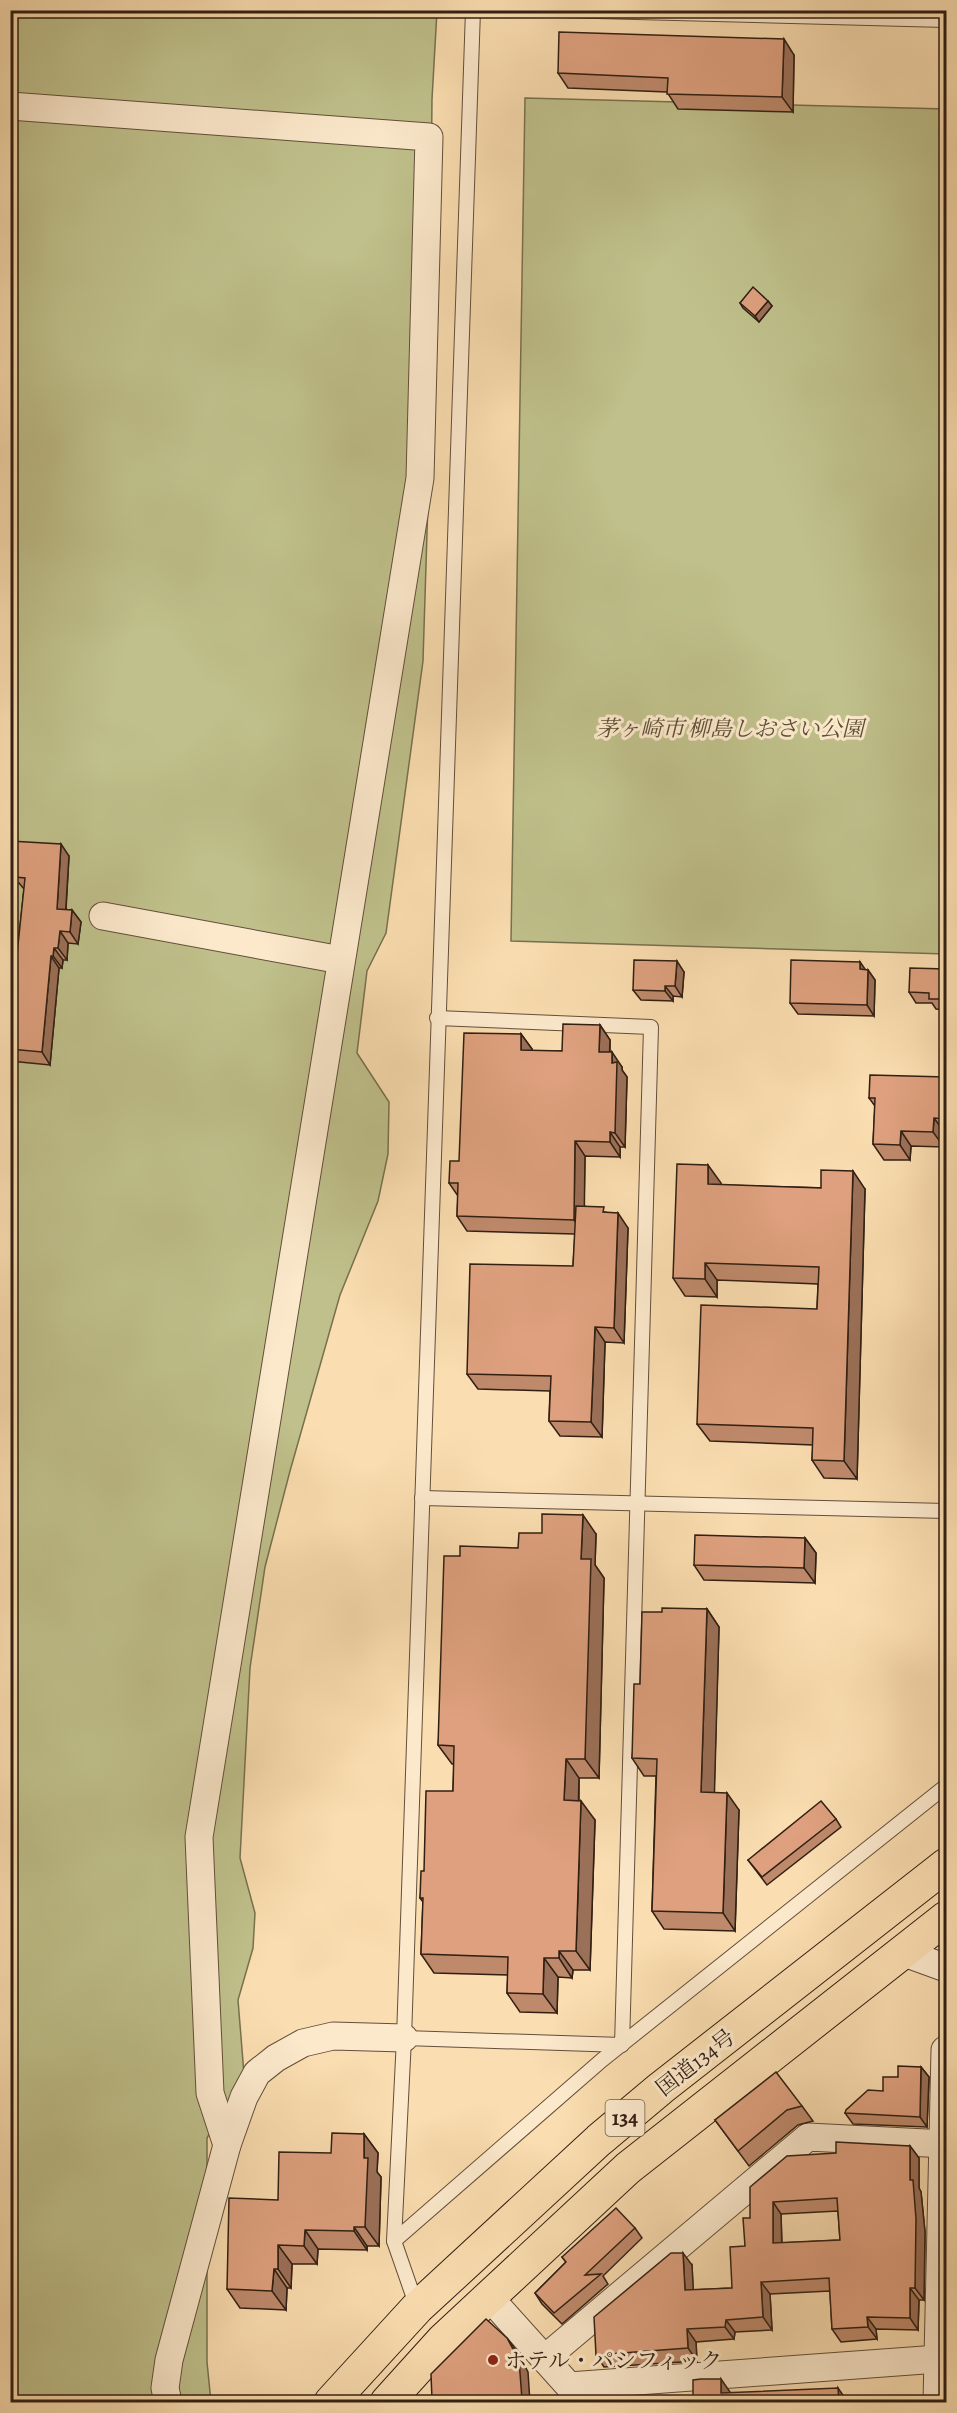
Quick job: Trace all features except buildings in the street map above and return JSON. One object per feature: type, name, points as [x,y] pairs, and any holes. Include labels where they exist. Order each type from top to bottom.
[{"type":"highway","name":"国道134号","points":[[331,2403],[417,2308],[599,2139],[946,1865]]},
{"type":"highway","name":"国道134号","points":[[387,2403],[443,2340],[628,2168],[946,1917]]},
{"type":"street","points":[[10,106],[429,137],[420,478],[199,1837],[210,2093],[227,2145]]},
{"type":"street","points":[[103,916],[341,960]]},
{"type":"street","points":[[902,1952],[946,1968]]},
{"type":"street","points":[[168,2403],[165,2388],[169,2360],[227,2145],[244,2097],[257,2073],[276,2058],[303,2043],[333,2036],[404,2038]]},
{"type":"street","points":[[940,2395],[938,2359],[945,2050]]},
{"type":"street","points":[[544,2359],[808,2137],[944,2144]]},
{"type":"street","points":[[489,2297],[569,2386],[938,2359]]},
{"type":"lane","points":[[417,2308],[394,2241],[404,2038],[473,10]]},
{"type":"lane","points":[[558,10],[946,20]]},
{"type":"lane","points":[[438,1018],[651,1027],[622,2045]]},
{"type":"lane","points":[[422,1498],[946,1511]]},
{"type":"lane","points":[[394,2241],[622,2045],[946,1786]]},
{"type":"lane","points":[[404,2038],[622,2045]]},
{"type":"green space","points":[[11,11],[437,11],[432,99],[428,501],[423,661],[386,933],[367,971],[357,1053],[389,1102],[388,1154],[378,1201],[340,1295],[290,1471],[265,1567],[250,1668],[240,1858],[255,1913],[253,1948],[238,2000],[244,2074],[207,2138],[207,2362],[211,2402],[11,2402]]},
{"type":"green space","name":"茅ヶ崎市 柳島しおさい公園","points":[[525,98],[946,109],[946,954],[511,941]]},
{"type":"place","name":"ホテル・パシフィック","points":[[493,2360]]}]
